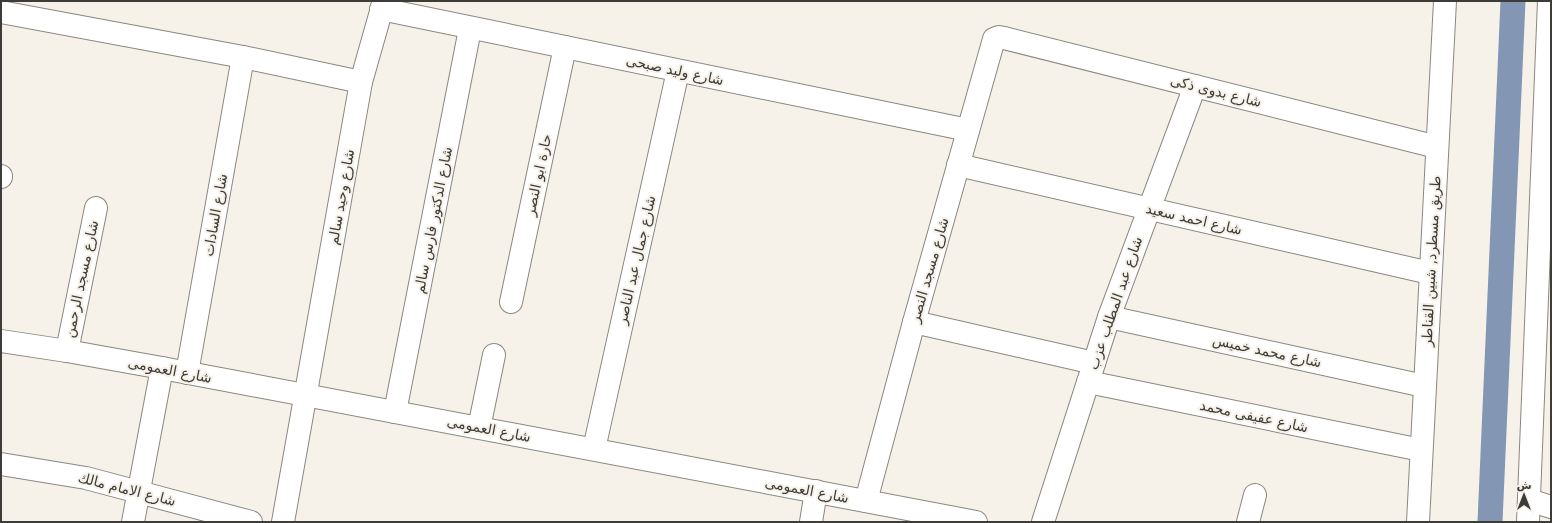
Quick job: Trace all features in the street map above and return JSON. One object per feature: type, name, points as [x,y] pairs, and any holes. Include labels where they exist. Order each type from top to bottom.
[{"type":"street","name":"طريق مسطرد, شبين القناطر","points":[[1418,522],[1445,1]]},
{"type":"street","points":[[1528,522],[1550,1]]},
{"type":"street","name":"شارع وليد صبحى","points":[[382,5],[470,29],[968,130]]},
{"type":"street","name":"شارع وحيد سالم","points":[[283,522],[361,82],[382,5]]},
{"type":"street","points":[[1,12],[243,57],[361,82]]},
{"type":"street","name":"شارع الدكتور فارس سالم","points":[[395,412],[470,29]]},
{"type":"street","name":"شارع بدوى ذكى","points":[[994,40],[1004,38],[1437,147]]},
{"type":"street","name":"شارع مسجد النصر","points":[[866,501],[914,322],[994,40]]},
{"type":"street","name":"حارة ابو النصر","points":[[511,302],[565,48]]},
{"type":"street","name":"شارع السادات","points":[[186,373],[243,57]]},
{"type":"street","name":"شارع جمال عبد الناصر","points":[[594,449],[678,71]]},
{"type":"street","name":"شارع عبد المطلب عزب","points":[[1043,522],[1109,317],[1195,86]]},
{"type":"street","name":"شارع احمد سعيد","points":[[958,165],[1430,273]]},
{"type":"street","name":"شارع مسجد الرحمن","points":[[67,351],[96,208]]},
{"type":"street","name":"شارع محمد خميس","points":[[1109,317],[1424,386]]},
{"type":"street","name":"شارع عفيفى محمد","points":[[914,322],[1091,373],[1421,450]]},
{"type":"street","name":"شارع العمومى","points":[[1,342],[67,351],[162,368],[816,491],[866,501],[929,518],[976,522]]},
{"type":"street","points":[[480,428],[494,355]]},
{"type":"street","points":[[133,522],[162,368]]},
{"type":"street","name":"شارع الامام مالك","points":[[1,464],[86,478],[251,522]]},
{"type":"street","points":[[811,522],[816,491]]},
{"type":"street","points":[[1248,522],[1256,494]]},
{"type":"street","points":[[1529,500],[1551,507]]},
{"type":"waterway","points":[[1490,522],[1513,1]]}]
